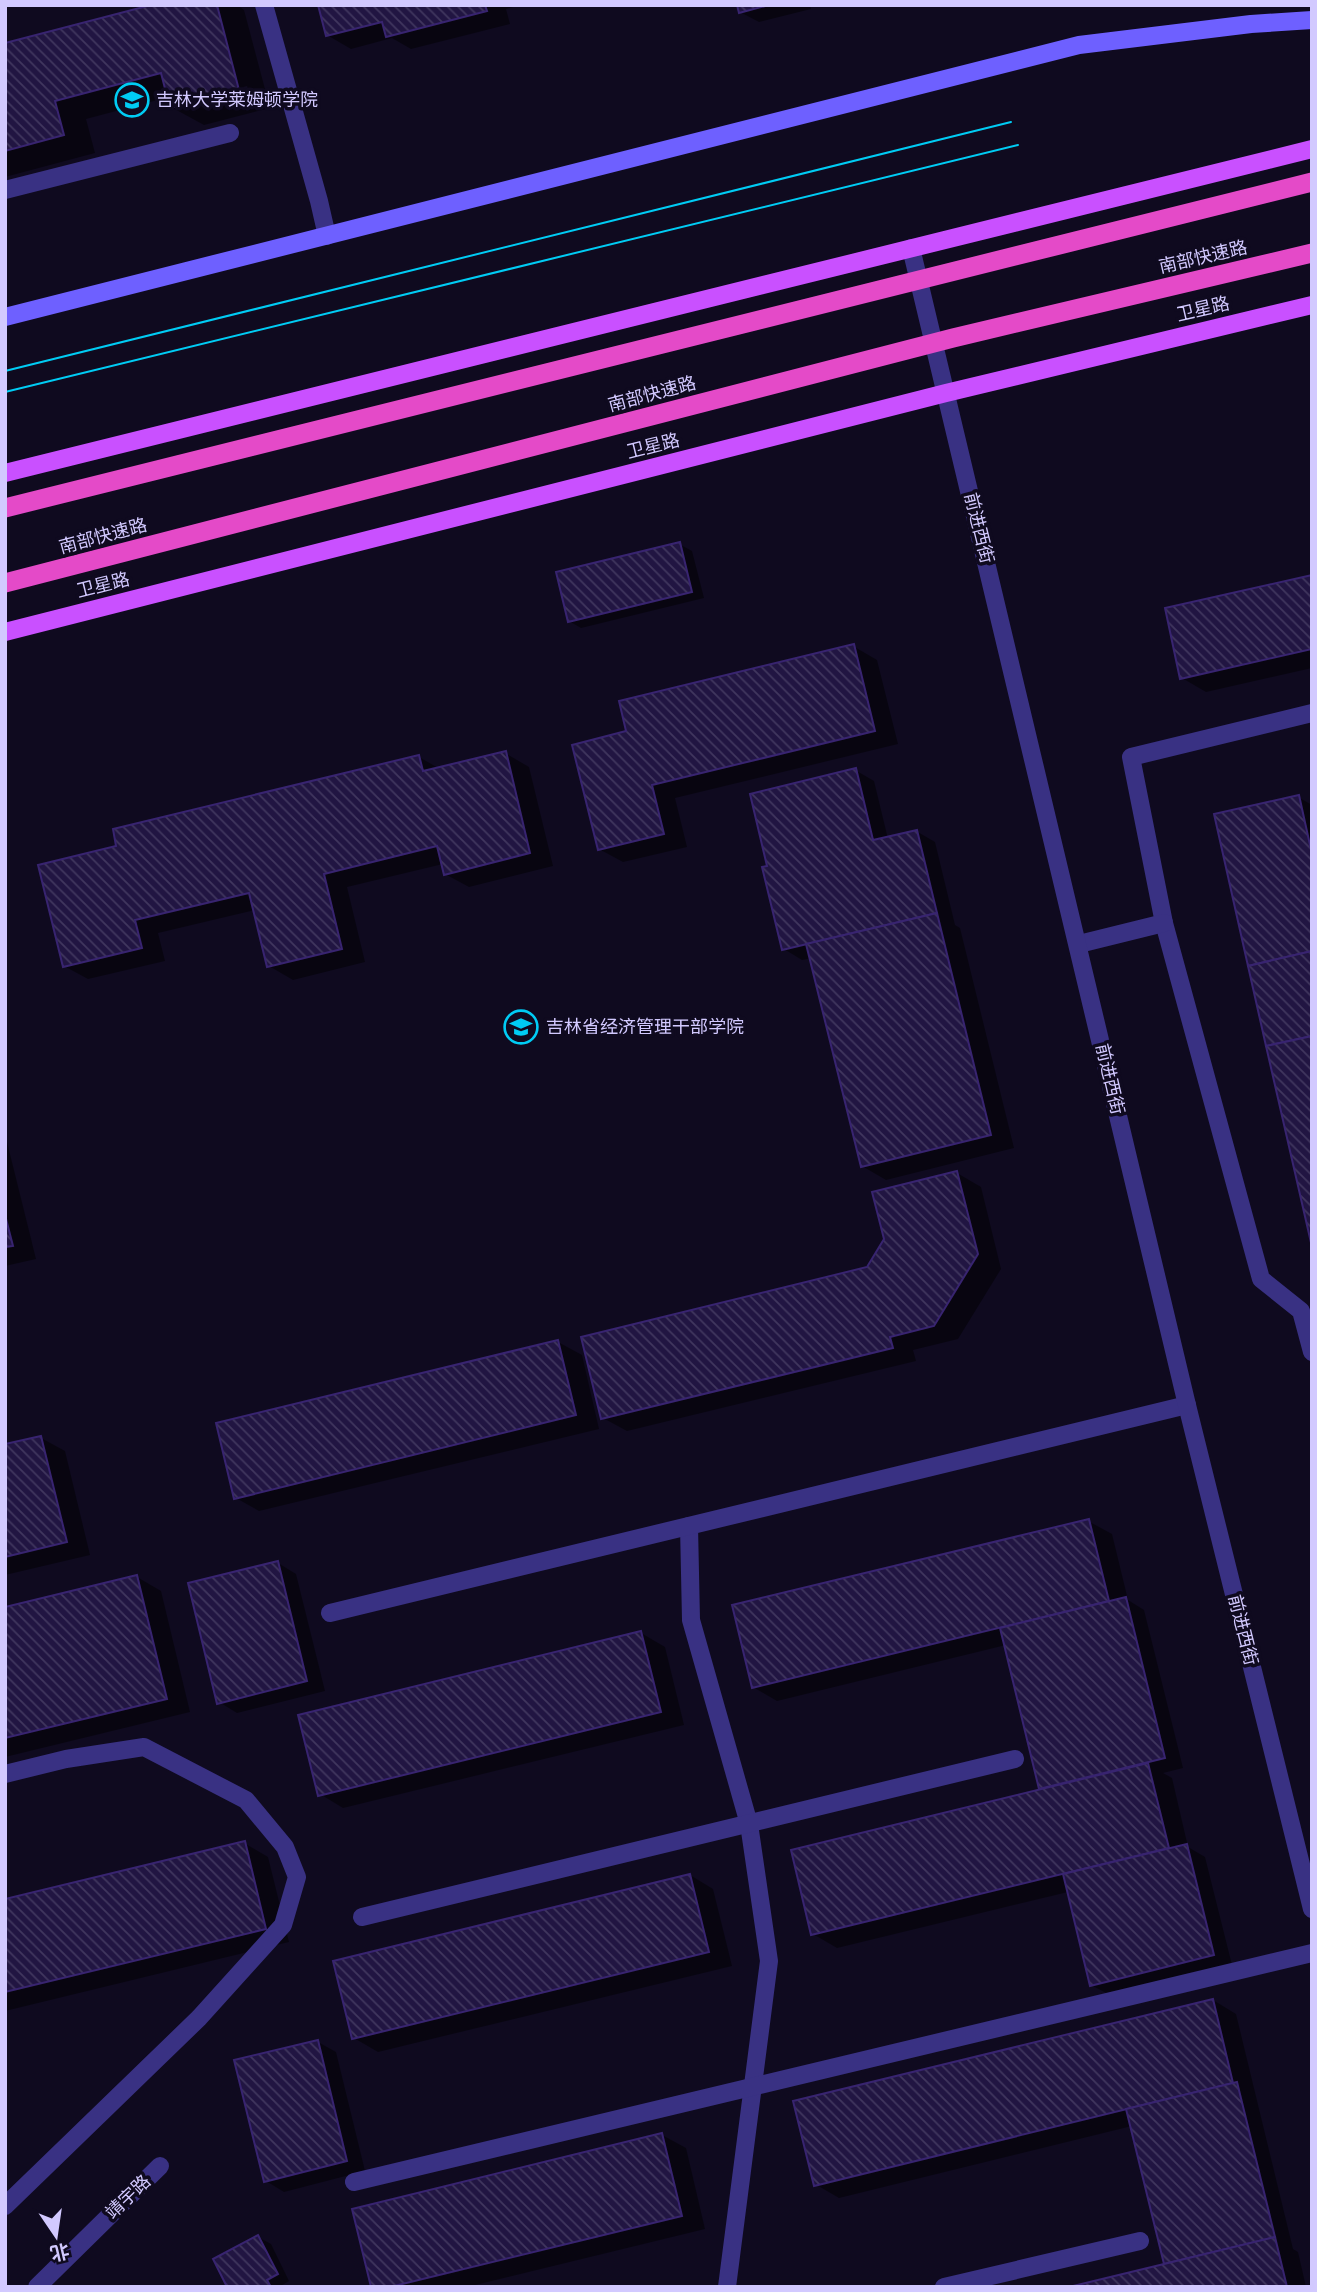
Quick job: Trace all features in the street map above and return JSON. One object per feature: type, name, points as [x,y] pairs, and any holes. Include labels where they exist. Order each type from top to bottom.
[{"type":"highway","points":[[5,508],[1312,182]]},
{"type":"highway","name":"南部快速路","points":[[5,583],[953,338],[1312,253]]},
{"type":"main road","points":[[5,317],[1079,45],[1251,24],[1312,20]]},
{"type":"main road","points":[[5,473],[1312,149]]},
{"type":"main road","name":"卫星路","points":[[5,632],[946,393],[1312,305]]},
{"type":"street","points":[[264,5],[327,236]]},
{"type":"street","points":[[5,190],[230,133]]},
{"type":"street","name":"前进西街","points":[[911,248],[1187,1405],[1312,1909]]},
{"type":"street","points":[[1312,713],[1131,757],[1164,923],[1261,1279],[1301,1311],[1312,1352]]},
{"type":"street","points":[[1079,944],[1164,923]]},
{"type":"street","points":[[330,1613],[1187,1405]]},
{"type":"street","points":[[689,1526],[691,1620],[749,1824],[769,1961],[727,2287]]},
{"type":"street","points":[[5,1774],[66,1759],[144,1747],[246,1800],[285,1847],[297,1877],[283,1926],[199,2018],[5,2206]]},
{"type":"street","points":[[362,1917],[1015,1759]]},
{"type":"street","points":[[354,2182],[1312,1953]]},
{"type":"street","name":"靖宇路","points":[[37,2287],[160,2166]]},
{"type":"street","points":[[944,2287],[1140,2241]]},
{"type":"building","points":[[151,5],[217,5],[239,90],[170,108],[161,73],[55,101],[64,135],[5,151],[5,43]]},
{"type":"building","points":[[318,5],[485,5],[487,11],[386,37],[382,22],[326,36]]},
{"type":"building","points":[[737,5],[769,5],[739,13]]},
{"type":"building","points":[[680,542],[692,592],[568,622],[556,572]]},
{"type":"building","points":[[1312,575],[1312,649],[1180,679],[1165,608]]},
{"type":"building","points":[[854,644],[875,731],[652,785],[664,834],[598,850],[572,745],[626,731],[619,701]]},
{"type":"building","points":[[506,751],[530,853],[444,875],[437,846],[324,874],[342,949],[267,967],[249,893],[135,920],[142,948],[63,967],[38,865],[116,846],[113,829],[419,755],[423,771]]},
{"type":"building","points":[[856,768],[873,840],[917,830],[937,913],[782,950],[762,867],[767,866],[750,794]]},
{"type":"building","points":[[1299,795],[1312,854],[1312,951],[1248,966],[1214,814]]},
{"type":"building","points":[[937,913],[991,1135],[861,1167],[806,944]]},
{"type":"building","points":[[1312,951],[1312,1036],[1266,1046],[1248,966]]},
{"type":"building","points":[[1312,1036],[1312,1247],[1266,1046]]},
{"type":"building","points":[[957,1171],[978,1254],[934,1326],[890,1337],[893,1348],[601,1419],[581,1337],[867,1267],[884,1239],[872,1192]]},
{"type":"building","points":[[5,1215],[13,1246],[5,1247]]},
{"type":"building","points":[[558,1340],[576,1415],[234,1499],[216,1423]]},
{"type":"building","points":[[41,1436],[67,1542],[5,1557],[5,1444]]},
{"type":"building","points":[[1089,1519],[1109,1601],[752,1688],[732,1605]]},
{"type":"building","points":[[278,1561],[307,1681],[217,1704],[188,1583]]},
{"type":"building","points":[[137,1575],[167,1699],[5,1738],[5,1607]]},
{"type":"building","points":[[1126,1597],[1165,1758],[1039,1789],[1000,1628]]},
{"type":"building","points":[[641,1631],[661,1712],[318,1796],[298,1715]]},
{"type":"building","points":[[1148,1763],[1169,1848],[811,1935],[791,1850]]},
{"type":"building","points":[[245,1841],[266,1929],[5,1992],[5,1899]]},
{"type":"building","points":[[1187,1844],[1214,1955],[1090,1986],[1063,1874]]},
{"type":"building","points":[[690,1874],[709,1952],[352,2039],[333,1961]]},
{"type":"building","points":[[1213,1999],[1233,2083],[814,2186],[793,2101]]},
{"type":"building","points":[[318,2040],[347,2161],[264,2182],[234,2060]]},
{"type":"building","points":[[1237,2082],[1275,2237],[1164,2264],[1126,2109]]},
{"type":"building","points":[[662,2133],[682,2216],[390,2287],[371,2287],[352,2209]]},
{"type":"building","points":[[258,2235],[278,2274],[267,2280],[271,2287],[227,2287],[213,2259]]},
{"type":"building","points":[[1275,2237],[1287,2287],[1069,2287],[1164,2264]]},
{"type":"tram line","points":[[5,371],[1011,122]]},
{"type":"tram line","points":[[5,392],[1018,145]]},
{"type":"place","name":"吉林大学莱姆顿学院","points":[[132,100]]},
{"type":"place","name":"吉林省经济管理干部学院","points":[[521,1027]]}]
